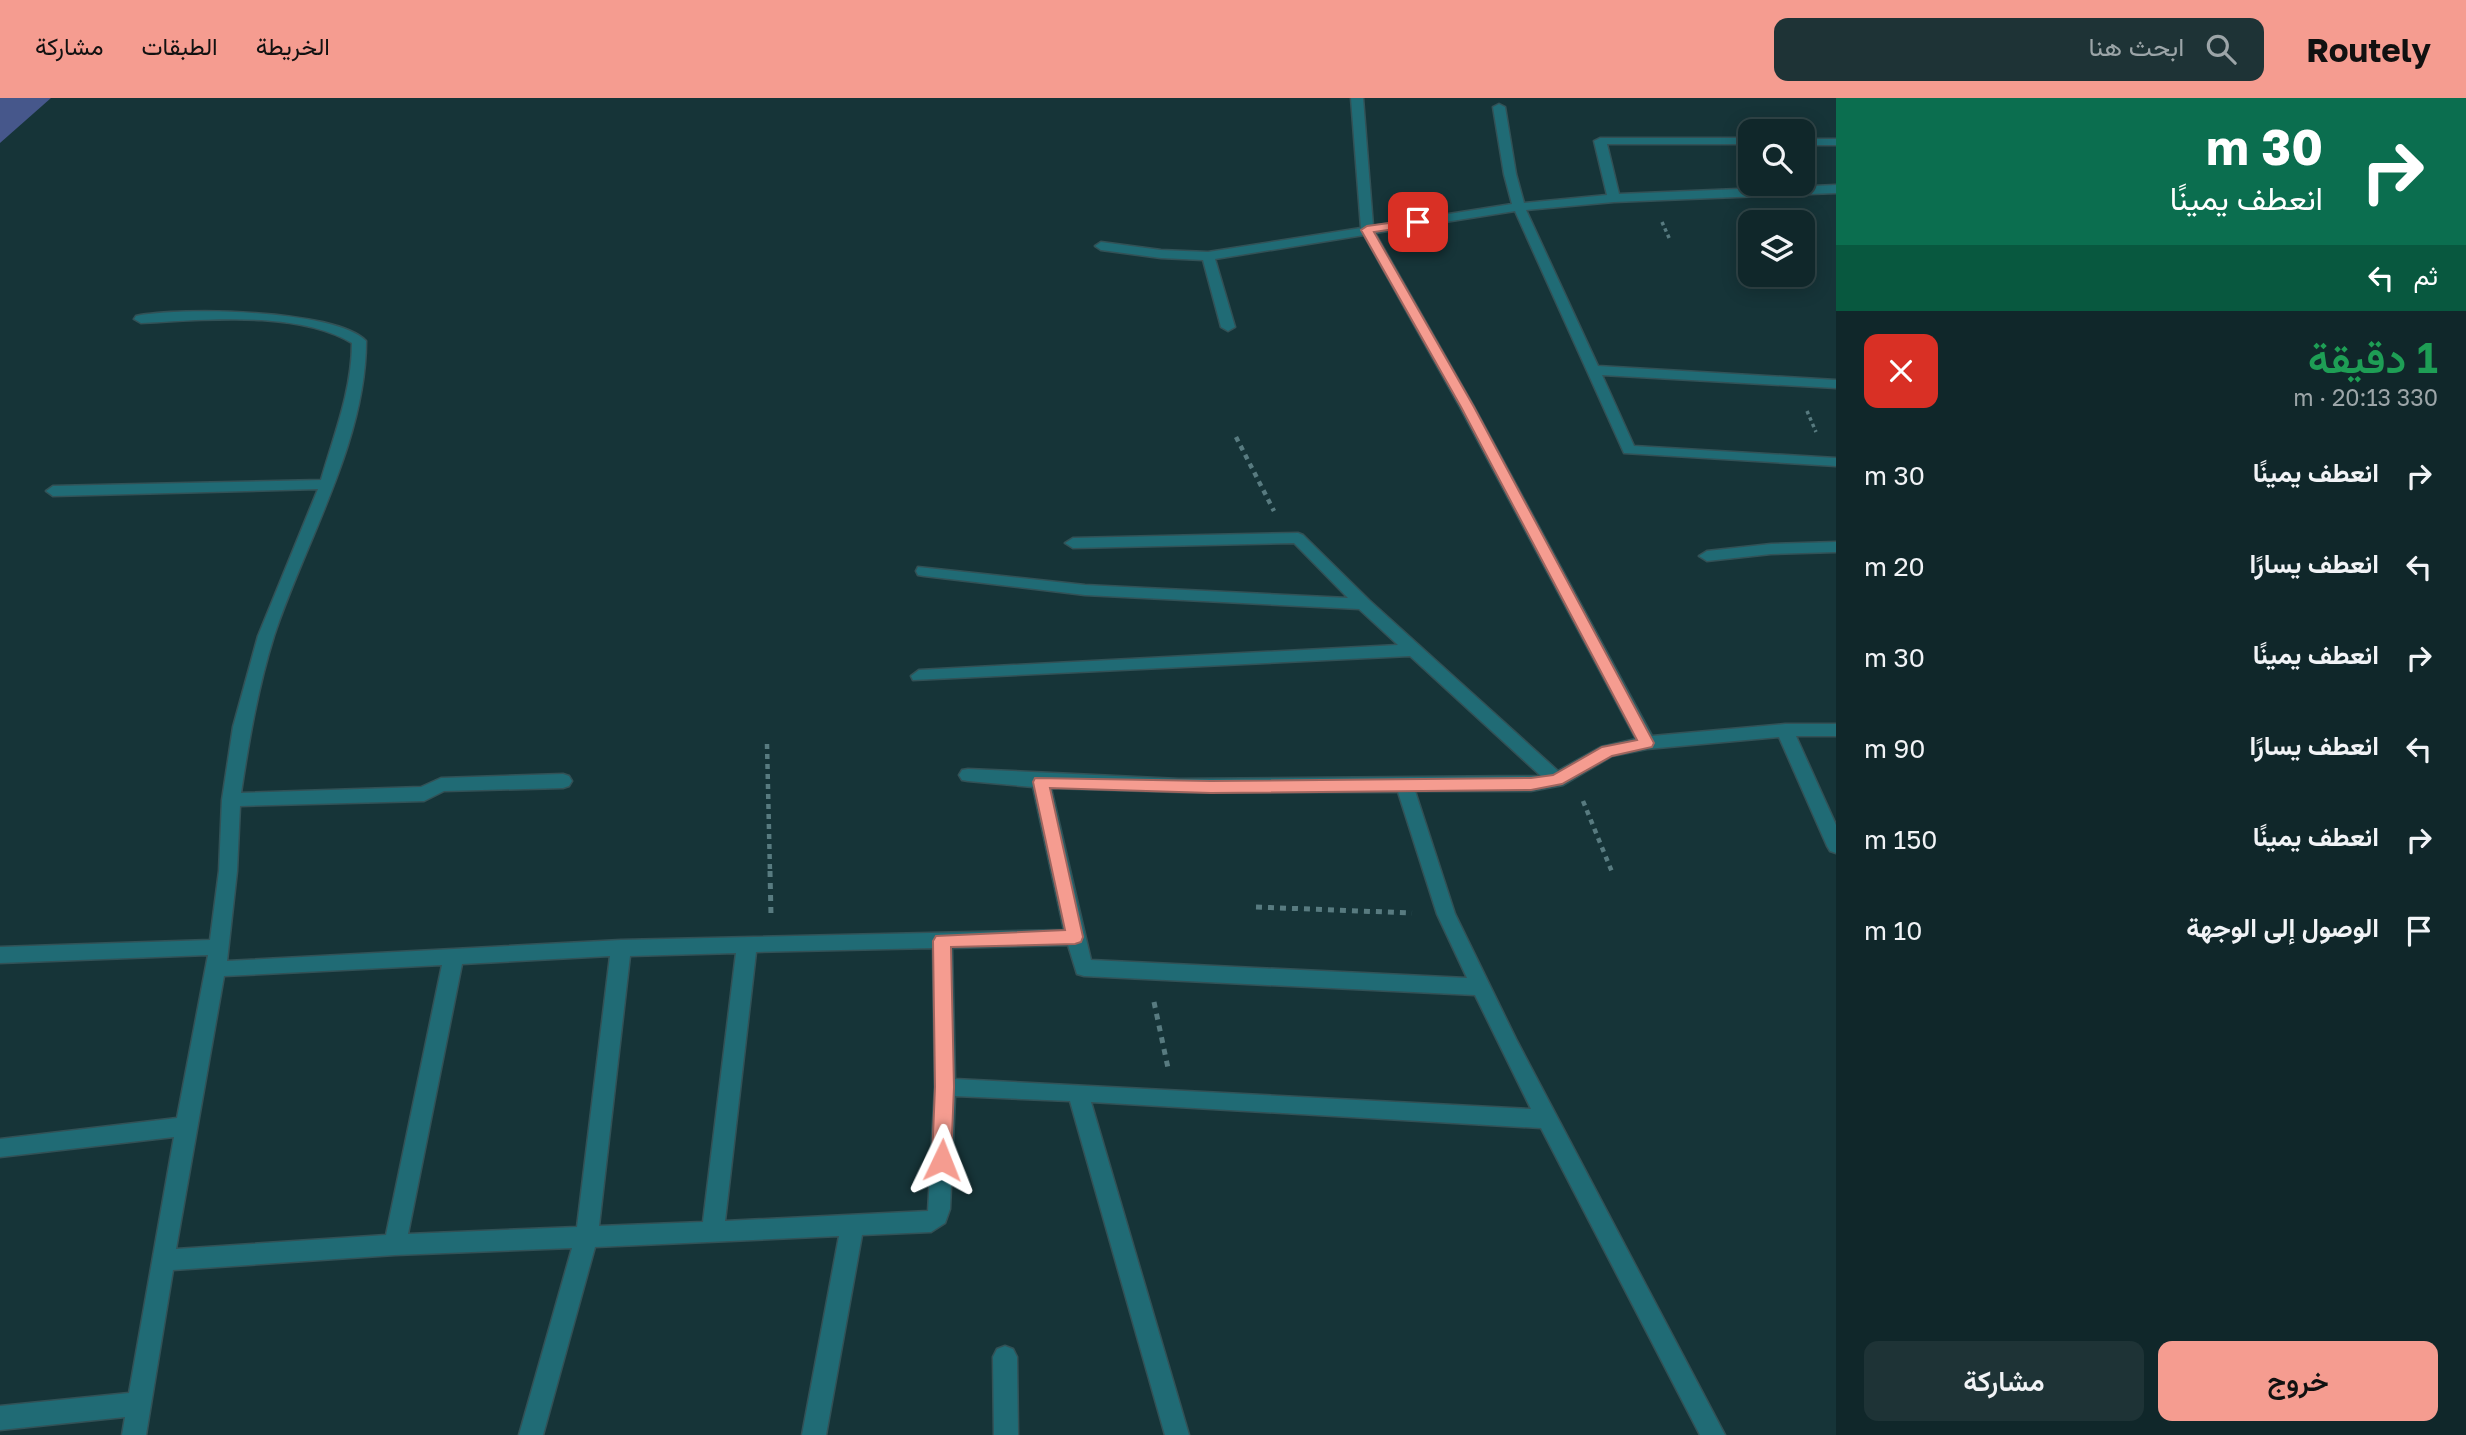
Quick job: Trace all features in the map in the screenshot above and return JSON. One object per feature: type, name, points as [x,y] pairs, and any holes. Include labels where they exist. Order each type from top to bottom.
[{"type":"street","points":[[1357,98],[1367,230],[1468,407],[1647,743]]},
{"type":"street","points":[[1499,107],[1510,174],[1519,207],[1629,450],[1833,462]]},
{"type":"street","points":[[1614,198],[1600,141],[1738,141]]},
{"type":"street","points":[[1815,142],[1836,142]]},
{"type":"street","points":[[1101,246],[1161,254],[1208,256],[1519,207],[1614,198],[1836,189]]},
{"type":"street","points":[[1208,256],[1228,327]]},
{"type":"street","points":[[134,1435],[162,1261],[216,969],[228,871],[231,800],[242,727],[266,636],[327,484],[351,404],[359,356],[359,341],[350,333],[311,323],[141,319]]},
{"type":"street","points":[[1593,370],[1836,384]]},
{"type":"street","points":[[53,492],[327,484]]},
{"type":"street","points":[[1073,543],[1298,538],[1411,650],[1564,776]]},
{"type":"street","points":[[1707,556],[1772,549],[1836,547]]},
{"type":"street","points":[[924,571],[1085,590],[1363,604]]},
{"type":"street","points":[[919,676],[1411,650]]},
{"type":"street","points":[[1785,730],[1836,846]]},
{"type":"street","points":[[968,775],[1041,782],[1211,787],[1531,784],[1564,776],[1607,751],[1647,743],[1785,730],[1836,730]]},
{"type":"street","points":[[231,800],[424,794],[442,785],[563,781]]},
{"type":"street","points":[[1041,782],[1084,968],[1482,987]]},
{"type":"street","points":[[1404,784],[1446,914],[1548,1119],[1713,1435]]},
{"type":"street","points":[[216,969],[621,948],[1075,937]]},
{"type":"street","points":[[162,1261],[587,1235],[931,1222],[937,1216],[944,1087],[942,941]]},
{"type":"street","points":[[713,1231],[747,945]]},
{"type":"street","points":[[0,955],[217,947]]},
{"type":"street","points":[[531,1435],[587,1235],[621,948]]},
{"type":"street","points":[[395,1245],[454,956]]},
{"type":"street","points":[[944,1087],[1174,1097],[1548,1119]]},
{"type":"street","points":[[1078,1092],[1177,1435]]},
{"type":"street","points":[[0,1148],[186,1126]]},
{"type":"street","points":[[814,1435],[852,1227]]},
{"type":"street","points":[[1005,1357],[1006,1435]]},
{"type":"street","points":[[0,1418],[139,1404]]},
{"type":"path","points":[[1794,381],[1833,462]]},
{"type":"path","points":[[1236,438],[1271,506],[1298,538]]},
{"type":"path","points":[[767,744],[771,944]]},
{"type":"path","points":[[1564,776],[1612,872]]},
{"type":"path","points":[[1256,907],[1446,914]]},
{"type":"path","points":[[1147,970],[1174,1097]]},
{"type":"water","points":[[0,98],[51,98],[0,143]]},
{"type":"route","points":[[942,1160],[942,941],[1075,937],[1041,782],[1211,787],[1531,784],[1557,780],[1607,751],[1647,743],[1468,407],[1367,230],[1418,222]]}]
